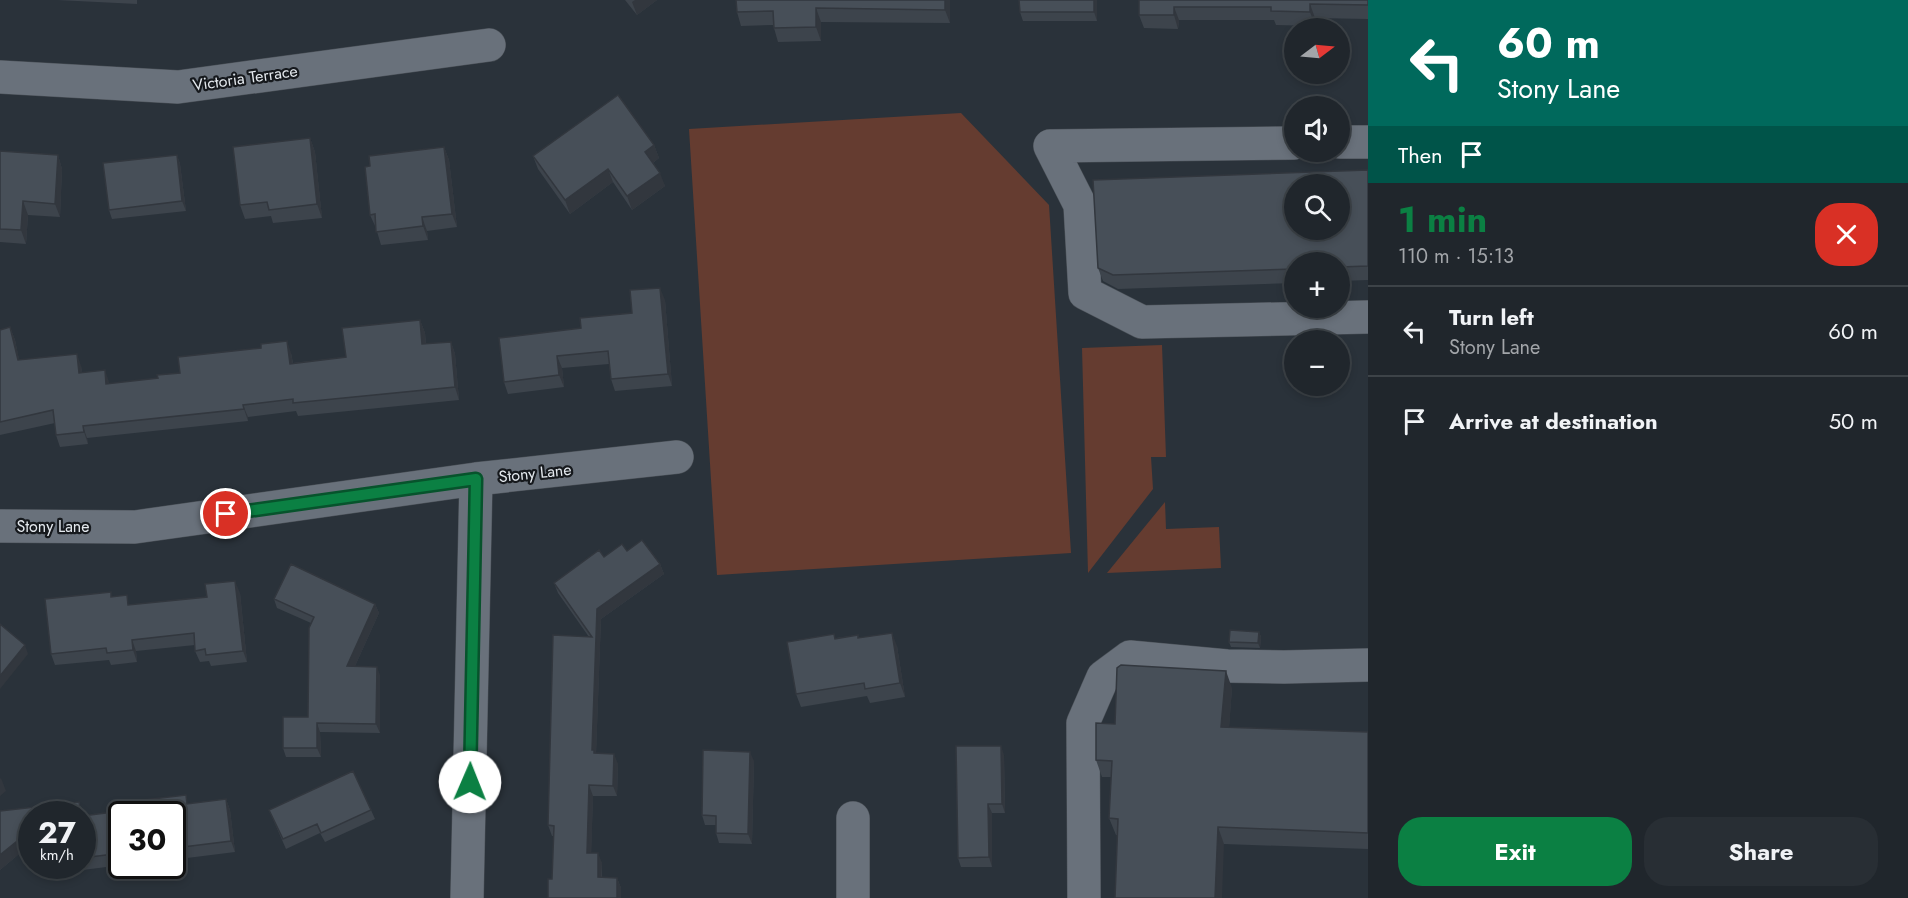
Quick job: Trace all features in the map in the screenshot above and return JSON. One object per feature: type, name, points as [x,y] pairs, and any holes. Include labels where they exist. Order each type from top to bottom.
[{"type":"street","name":"Victoria Terrace","points":[[0,77],[178,87],[489,45]]},
{"type":"street","points":[[1350,142],[1368,142]]},
{"type":"street","points":[[1284,143],[1050,146],[1080,205],[1085,293],[1142,322],[1368,316]]},
{"type":"street","name":"Stony Lane","points":[[0,526],[135,527],[476,479],[677,457]]},
{"type":"street","points":[[467,898],[476,479]]},
{"type":"street","points":[[1084,898],[1083,723],[1102,677],[1130,657],[1227,666],[1284,668],[1368,665]]},
{"type":"street","points":[[853,818],[853,898]]},
{"type":"shaded area","points":[[961,113],[1049,205],[1071,553],[717,575],[689,129]]},
{"type":"shaded area","points":[[1162,345],[1166,457],[1151,457],[1153,489],[1088,573],[1082,348]]},
{"type":"shaded area","points":[[1165,502],[1166,529],[1219,527],[1221,568],[1107,573]]},
{"type":"building","points":[[736,0],[945,0],[945,10],[816,8],[816,27],[774,28],[773,11],[737,12]]},
{"type":"building","points":[[1019,0],[1094,0],[1094,12],[1020,12]]},
{"type":"building","points":[[1139,0],[1368,0],[1368,5],[1310,4],[1310,12],[1271,11],[1271,7],[1174,7],[1174,15],[1139,15]]},
{"type":"building","points":[[618,95],[654,145],[645,152],[660,173],[627,196],[608,169],[565,200],[533,156]]},
{"type":"building","points":[[310,138],[317,204],[269,210],[267,202],[240,205],[233,147]]},
{"type":"building","points":[[444,147],[452,214],[422,217],[423,226],[376,232],[375,214],[370,215],[365,167],[370,166],[369,156]]},
{"type":"building","points":[[0,151],[58,155],[55,204],[23,201],[21,230],[0,229]]},
{"type":"building","points":[[177,155],[182,201],[109,210],[103,163]]},
{"type":"building","points":[[1368,170],[1368,266],[1350,267],[1350,252],[1284,252],[1284,269],[1113,275],[1098,268],[1093,180]]},
{"type":"building","points":[[660,288],[668,374],[611,379],[608,351],[557,356],[559,375],[504,382],[499,338],[581,328],[580,318],[632,313],[630,290]]},
{"type":"building","points":[[420,320],[422,344],[451,342],[455,387],[293,403],[293,399],[243,405],[244,409],[83,426],[84,432],[56,435],[53,410],[0,422],[0,330],[10,327],[18,360],[77,354],[79,373],[105,370],[106,384],[180,373],[178,357],[261,348],[261,344],[287,341],[290,364],[346,357],[342,328]]},
{"type":"building","points":[[642,540],[660,564],[597,609],[592,750],[594,753],[614,754],[613,786],[589,785],[587,853],[598,853],[598,877],[617,878],[617,898],[548,898],[548,879],[552,879],[554,826],[548,825],[553,635],[592,637],[554,583],[599,550],[604,557],[622,544],[627,551]]},
{"type":"building","points":[[291,564],[375,604],[347,666],[377,667],[376,724],[317,723],[317,748],[283,748],[283,717],[308,717],[309,628],[314,617],[274,599]]},
{"type":"building","points":[[235,581],[243,651],[206,655],[205,649],[195,651],[194,633],[132,640],[133,650],[107,653],[106,648],[51,654],[45,599],[111,592],[111,597],[127,595],[128,605],[207,597],[205,584]]},
{"type":"building","points":[[0,624],[25,645],[0,676]]},
{"type":"building","points":[[1230,630],[1259,632],[1258,643],[1229,642]]},
{"type":"building","points":[[892,633],[900,683],[865,689],[864,683],[796,694],[787,642],[834,634],[835,639]]},
{"type":"building","points":[[1121,665],[1226,671],[1221,727],[1368,732],[1368,833],[1218,827],[1215,898],[1115,898],[1118,819],[1109,818],[1112,761],[1096,760],[1096,723],[1115,724],[1117,668]]},
{"type":"building","points":[[956,746],[1001,746],[1002,804],[988,804],[989,857],[958,858]]},
{"type":"building","points":[[703,750],[750,752],[748,834],[716,833],[716,816],[702,815]]},
{"type":"building","points":[[353,771],[371,810],[321,833],[317,824],[283,839],[269,810]]},
{"type":"building","points":[[186,795],[187,804],[226,799],[231,841],[186,847],[186,801],[144,800]]},
{"type":"building","points":[[18,809],[18,840],[0,855],[0,811]]},
{"type":"building","points":[[108,813],[108,855],[96,856],[96,814]]},
{"type":"route","points":[[226,514],[476,479],[470,782]]}]
